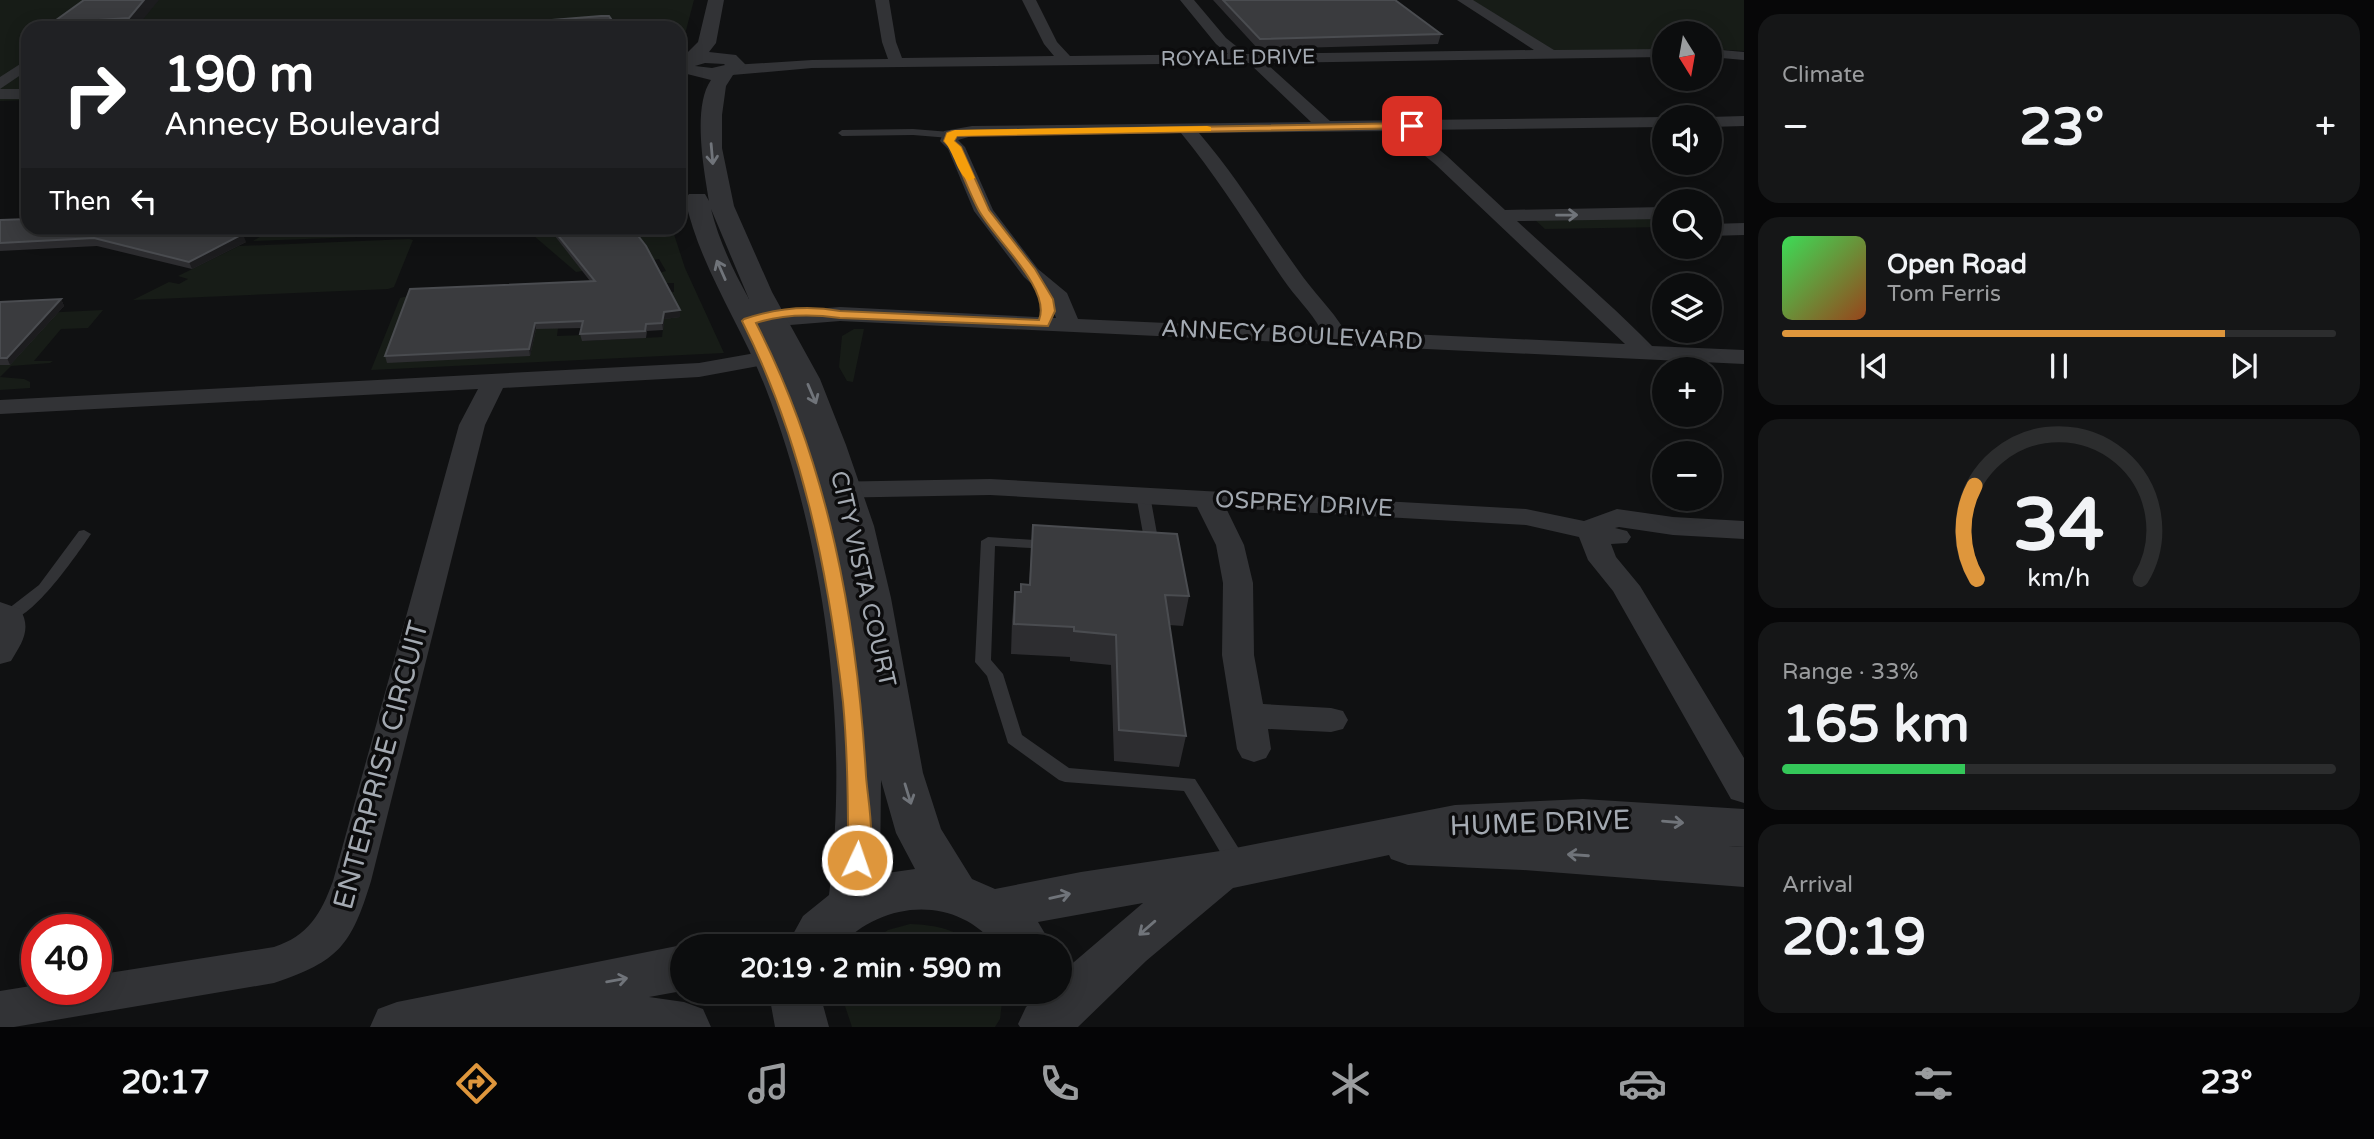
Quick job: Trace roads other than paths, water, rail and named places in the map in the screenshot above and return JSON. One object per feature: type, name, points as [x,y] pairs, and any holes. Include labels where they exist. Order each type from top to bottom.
[{"type":"street","points":[[686,66],[708,43],[716,0]]},
{"type":"street","name":"CITY VISTA COURT","points":[[730,0],[722,45],[730,65],[716,86],[712,115],[711,148],[716,181],[730,228],[765,319],[813,397],[834,487],[872,598],[901,773],[919,833],[974,902]]},
{"type":"street","points":[[882,0],[892,64]]},
{"type":"street","points":[[1029,0],[1059,61]]},
{"type":"street","points":[[1187,0],[1221,41],[1276,79],[1320,127]]},
{"type":"street","points":[[1466,1],[1545,54]]},
{"type":"street","name":"ROYALE DRIVE","points":[[730,65],[1652,52]]},
{"type":"street","points":[[1722,53],[1741,54]]},
{"type":"street","points":[[686,66],[705,57],[730,65]]},
{"type":"street","points":[[0,84],[21,68]]},
{"type":"street","name":"CITY VISTA COURT","points":[[686,68],[697,78],[699,85],[694,103],[692,152],[698,204],[721,271],[765,319],[769,362],[794,424],[834,487],[836,584],[852,704],[859,837],[853,905]]},
{"type":"street","points":[[0,94],[21,94]]},
{"type":"street","points":[[1722,122],[1744,121]]},
{"type":"street","points":[[1068,325],[1066,312],[1059,298],[1031,272],[984,211],[956,140],[988,132],[1652,122]]},
{"type":"street","points":[[1405,126],[1583,295],[1590,308],[1635,352]]},
{"type":"street","points":[[1193,130],[1293,278],[1311,314],[1327,337]]},
{"type":"street","points":[[1722,212],[1744,212]]},
{"type":"street","points":[[1498,216],[1652,213]]},
{"type":"street","points":[[1722,230],[1744,229]]},
{"type":"street","points":[[1517,234],[1652,231]]},
{"type":"street","points":[[1031,272],[1049,307],[1044,324]]},
{"type":"street","name":"ANNECY BOULEVARD","points":[[765,319],[840,314],[1744,357]]},
{"type":"street","points":[[0,407],[699,370],[734,372],[769,362]]},
{"type":"street","name":"ENTERPRISE CIRCUIT","points":[[0,1010],[274,965],[310,953],[330,936],[337,925],[352,881],[472,425],[488,397],[484,381]]},
{"type":"street","name":"OSPREY DRIVE","points":[[834,487],[990,487],[1526,517],[1604,534]]},
{"type":"street","points":[[1207,499],[1230,545],[1239,603],[1238,655],[1254,749]]},
{"type":"street","points":[[1230,545],[1237,501]]},
{"type":"street","points":[[1604,534],[1673,526],[1744,530]]},
{"type":"street","points":[[1604,534],[1614,546],[1625,586],[1744,789]]},
{"type":"street","points":[[0,653],[13,622],[5,614]]},
{"type":"street","points":[[1248,715],[1331,720]]},
{"type":"street","name":"HUME DRIVE","points":[[974,902],[1081,891],[1230,869],[1455,823],[1615,818],[1744,828]]},
{"type":"street","name":"HUME DRIVE","points":[[1338,848],[1415,846],[1744,867]]},
{"type":"street","name":"HUME DRIVE","points":[[1045,1014],[1161,915],[1230,869]]},
{"type":"street","points":[[816,934],[853,905],[885,892],[919,888],[974,902],[1020,934]]},
{"type":"street","points":[[414,1024],[570,989],[670,970]]},
{"type":"street","points":[[797,1004],[802,1027]]},
{"type":"street","points":[[414,1024],[600,1015],[684,1027]]},
{"type":"lane","points":[[842,133],[913,132],[956,140]]},
{"type":"lane","points":[[1139,550],[1153,551],[1143,495]]},
{"type":"lane","points":[[5,614],[44,588],[84,534]]},
{"type":"lane","points":[[1070,546],[988,541],[983,662],[995,674],[1014,738],[1065,775],[1189,784],[1230,869]]}]
